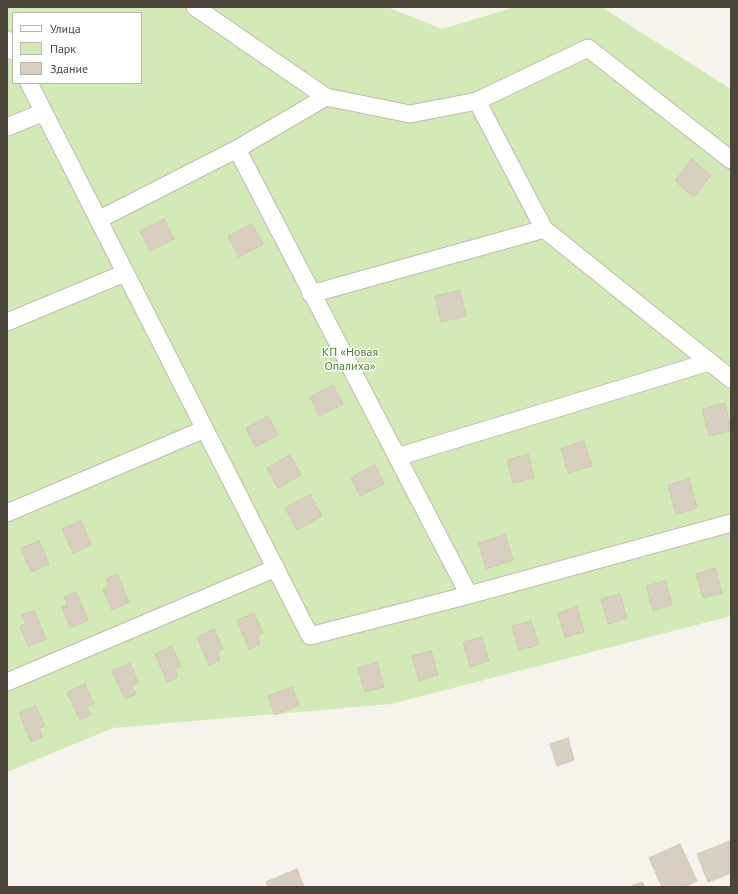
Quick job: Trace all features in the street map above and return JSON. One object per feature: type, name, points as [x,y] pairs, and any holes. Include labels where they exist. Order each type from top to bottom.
[{"type":"street","points":[[195,7],[326,98],[410,114],[477,101],[588,48],[731,160]]},
{"type":"street","points":[[7,40],[12,49]]},
{"type":"street","points":[[30,84],[310,636],[469,595],[731,523]]},
{"type":"street","points":[[98,220],[237,149],[326,98]]},
{"type":"street","points":[[477,101],[544,229],[731,379]]},
{"type":"street","points":[[7,127],[44,112]]},
{"type":"street","points":[[237,149],[469,595]]},
{"type":"street","points":[[312,294],[544,229]]},
{"type":"street","points":[[7,322],[125,273]]},
{"type":"street","points":[[397,457],[709,362]]},
{"type":"street","points":[[7,513],[205,429]]},
{"type":"street","points":[[7,682],[276,568]]},
{"type":"green space","name":"КП «Новая Опалиха»","points":[[7,7],[387,7],[442,29],[515,7],[601,7],[731,89],[731,616],[391,704],[113,728],[7,772]]},
{"type":"building","points":[[692,159],[711,175],[694,197],[675,181]]},
{"type":"building","points":[[164,219],[174,239],[150,251],[140,231]]},
{"type":"building","points":[[252,224],[263,244],[239,257],[228,236]]},
{"type":"building","points":[[460,290],[466,316],[441,322],[435,296]]},
{"type":"building","points":[[333,385],[343,404],[319,416],[310,397]]},
{"type":"building","points":[[725,403],[731,431],[709,436],[702,409]]},
{"type":"building","points":[[268,416],[278,435],[255,447],[246,428]]},
{"type":"building","points":[[584,441],[592,466],[568,473],[561,448]]},
{"type":"building","points":[[528,454],[534,478],[513,483],[507,460]]},
{"type":"building","points":[[290,455],[301,475],[278,488],[267,468]]},
{"type":"building","points":[[375,465],[384,484],[360,496],[351,477]]},
{"type":"building","points":[[689,479],[697,508],[676,514],[668,485]]},
{"type":"building","points":[[310,495],[322,516],[297,530],[285,508]]},
{"type":"building","points":[[81,521],[91,545],[73,553],[62,529]]},
{"type":"building","points":[[505,535],[513,560],[486,569],[479,543]]},
{"type":"building","points":[[39,541],[49,564],[31,572],[21,548]]},
{"type":"building","points":[[715,568],[722,593],[703,598],[696,574]]},
{"type":"building","points":[[117,574],[129,602],[112,610],[103,589],[109,587],[106,579]]},
{"type":"building","points":[[666,581],[672,605],[653,611],[646,586]]},
{"type":"building","points":[[76,592],[88,620],[70,628],[62,607],[68,605],[64,597]]},
{"type":"building","points":[[620,594],[627,618],[608,624],[601,599]]},
{"type":"building","points":[[577,607],[584,632],[565,637],[558,613]]},
{"type":"building","points":[[34,610],[46,639],[28,646],[20,626],[26,623],[22,615]]},
{"type":"building","points":[[254,613],[263,633],[257,636],[260,644],[249,649],[237,620]]},
{"type":"building","points":[[531,621],[539,645],[519,650],[512,626]]},
{"type":"building","points":[[214,629],[223,649],[217,652],[220,660],[209,665],[197,637]]},
{"type":"building","points":[[482,637],[489,661],[470,667],[463,642]]},
{"type":"building","points":[[172,646],[181,666],[175,669],[178,677],[167,682],[155,654]]},
{"type":"building","points":[[431,651],[438,675],[419,681],[412,656]]},
{"type":"building","points":[[377,662],[384,687],[365,692],[358,668]]},
{"type":"building","points":[[130,663],[138,683],[132,686],[136,694],[125,699],[112,671]]},
{"type":"building","points":[[85,684],[94,704],[87,707],[91,715],[80,720],[67,692]]},
{"type":"building","points":[[292,687],[299,705],[275,715],[268,696]]},
{"type":"building","points":[[36,706],[45,726],[39,729],[42,737],[31,742],[19,713]]},
{"type":"building","points":[[568,738],[574,760],[557,766],[550,744]]},
{"type":"building","points":[[730,841],[731,873],[708,882],[697,854]]},
{"type":"building","points":[[680,844],[697,881],[685,887],[662,887],[649,858]]},
{"type":"building","points":[[297,869],[304,887],[268,887],[266,882]]},
{"type":"building","points":[[642,882],[645,887],[629,887]]}]
